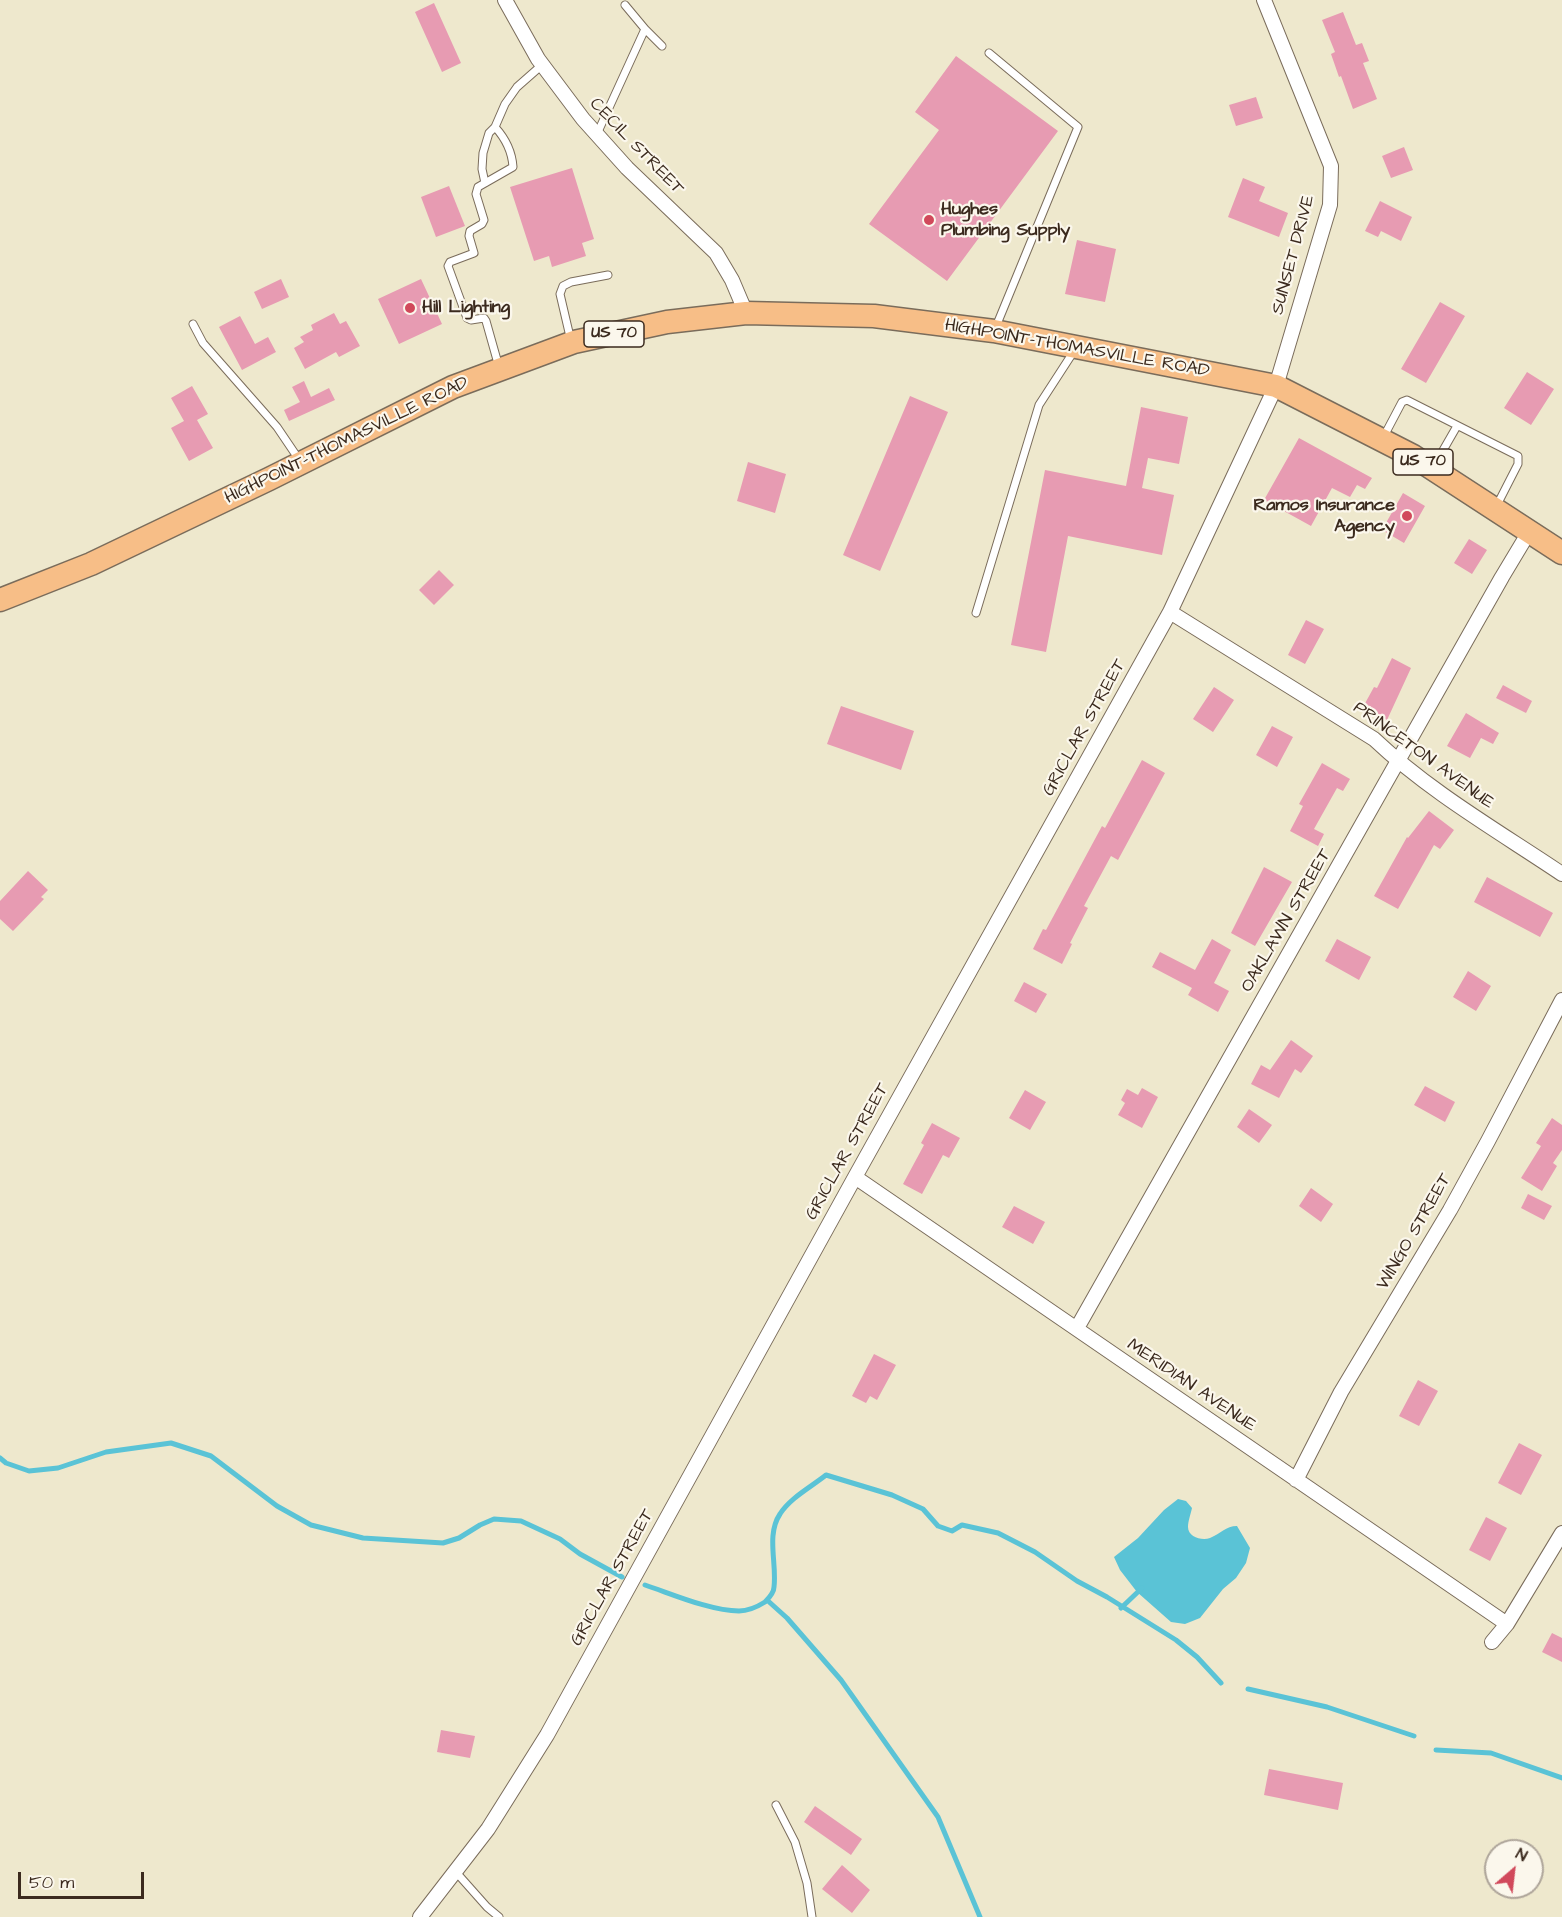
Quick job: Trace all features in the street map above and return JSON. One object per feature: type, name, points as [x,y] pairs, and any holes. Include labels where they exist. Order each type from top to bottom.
[{"type":"main road","name":"HIGHPOINT-THOMASVILLE ROAD","points":[[0,600],[91,564],[453,387],[571,344],[667,322],[746,313],[874,316],[994,331],[1276,386]]},
{"type":"main road","name":"US 70","points":[[1276,386],[1413,456],[1562,553]]},
{"type":"street","name":"CECIL STREET","points":[[505,0],[542,65],[597,134],[627,168],[716,253],[732,280],[746,313]]},
{"type":"street","name":"SUNSET DRIVE","points":[[1264,0],[1330,166],[1330,205],[1276,386]]},
{"type":"street","name":"GRICLAR STREET","points":[[420,1917],[488,1829],[547,1736],[1170,612],[1276,386]]},
{"type":"street","name":"OAKLAWN STREET","points":[[1077,1328],[1529,532]]},
{"type":"street","name":"PRINCETON AVENUE","points":[[1170,612],[1374,739],[1434,789],[1562,874]]},
{"type":"street","name":"WINGO STREET","points":[[1296,1480],[1341,1392],[1483,1151],[1562,1000]]},
{"type":"street","name":"MERIDIAN AVENUE","points":[[855,1177],[1507,1624]]},
{"type":"street","points":[[1492,1642],[1507,1624],[1562,1533]]},
{"type":"lane","points":[[625,5],[662,46]]},
{"type":"lane","points":[[597,134],[645,29]]},
{"type":"lane","points":[[990,53],[1078,127],[994,331]]},
{"type":"lane","points":[[485,183],[482,169],[483,153],[489,133],[495,127],[505,104],[517,87],[542,65]]},
{"type":"lane","points":[[495,127],[504,137],[513,158],[513,167],[476,190],[484,220],[482,224],[470,231],[469,236],[474,253],[450,262],[448,266],[467,318],[471,320],[484,318],[500,369]]},
{"type":"lane","points":[[571,344],[560,294],[563,286],[571,282],[608,275]]},
{"type":"lane","points":[[193,324],[203,343],[277,427],[301,463]]},
{"type":"lane","points":[[976,613],[1039,405],[1077,346]]},
{"type":"lane","points":[[1382,440],[1402,402],[1407,400],[1518,456],[1518,464],[1494,509]]},
{"type":"lane","points":[[1432,468],[1457,426]]},
{"type":"lane","points":[[776,1805],[795,1842],[807,1882],[812,1917]]},
{"type":"lane","points":[[455,1871],[499,1917]]},
{"type":"water","points":[[1178,1499],[1186,1501],[1192,1508],[1188,1527],[1193,1536],[1207,1539],[1230,1527],[1237,1526],[1250,1548],[1246,1563],[1236,1578],[1223,1589],[1200,1618],[1185,1624],[1171,1622],[1137,1592],[1120,1570],[1114,1557],[1138,1538],[1164,1510]]},
{"type":"building","points":[[434,3],[461,63],[442,72],[415,12]]},
{"type":"building","points":[[1343,12],[1356,45],[1362,43],[1369,61],[1363,63],[1377,99],[1353,109],[1341,76],[1339,77],[1331,54],[1335,52],[1322,20]]},
{"type":"building","points":[[956,56],[1058,131],[947,281],[869,224],[939,130],[915,112]]},
{"type":"building","points":[[1256,97],[1263,118],[1236,126],[1229,105]]},
{"type":"building","points":[[1404,147],[1413,170],[1391,178],[1382,156]]},
{"type":"building","points":[[572,168],[594,239],[582,243],[586,256],[552,267],[549,256],[534,261],[510,187]]},
{"type":"building","points":[[1243,178],[1265,187],[1259,201],[1288,213],[1279,237],[1228,217]]},
{"type":"building","points":[[449,186],[465,226],[436,237],[421,197]]},
{"type":"building","points":[[1380,201],[1412,217],[1401,241],[1381,231],[1378,237],[1365,231]]},
{"type":"building","points":[[1077,240],[1116,249],[1105,302],[1065,294]]},
{"type":"building","points":[[281,279],[289,297],[262,309],[254,292]]},
{"type":"building","points":[[421,279],[442,324],[399,344],[378,299]]},
{"type":"building","points":[[1440,302],[1465,316],[1426,383],[1401,369]]},
{"type":"building","points":[[334,313],[340,324],[346,321],[360,346],[339,357],[336,352],[305,369],[294,348],[304,342],[300,337],[313,330],[311,325]]},
{"type":"building","points":[[240,316],[255,344],[268,337],[276,352],[242,370],[219,327]]},
{"type":"building","points":[[1527,372],[1554,389],[1531,425],[1504,408]]},
{"type":"building","points":[[304,381],[311,397],[329,388],[335,400],[289,421],[284,410],[300,402],[292,387]]},
{"type":"building","points":[[192,386],[208,414],[197,420],[213,448],[189,461],[171,428],[184,421],[171,398]]},
{"type":"building","points":[[910,396],[948,412],[880,571],[843,555]]},
{"type":"building","points":[[1141,407],[1188,417],[1179,464],[1148,458],[1142,488],[1174,495],[1162,555],[1068,536],[1046,652],[1011,645],[1045,470],[1126,486]]},
{"type":"building","points":[[1299,438],[1372,478],[1365,489],[1357,485],[1350,497],[1332,488],[1311,526],[1264,500]]},
{"type":"building","points":[[748,462],[786,474],[775,513],[737,501]]},
{"type":"building","points":[[1403,493],[1425,506],[1404,543],[1382,530]]},
{"type":"building","points":[[1469,539],[1487,550],[1472,574],[1454,563]]},
{"type":"building","points":[[439,570],[454,585],[434,605],[419,590]]},
{"type":"building","points":[[1306,620],[1324,629],[1305,664],[1288,655]]},
{"type":"building","points":[[1392,658],[1411,668],[1387,720],[1363,707],[1374,687],[1377,688]]},
{"type":"building","points":[[1503,685],[1532,701],[1526,713],[1496,698]]},
{"type":"building","points":[[1214,687],[1234,700],[1213,732],[1193,719]]},
{"type":"building","points":[[841,706],[914,731],[901,770],[827,744]]},
{"type":"building","points":[[1466,713],[1499,733],[1493,744],[1481,738],[1470,758],[1447,746]]},
{"type":"building","points":[[1272,726],[1293,737],[1277,767],[1256,755]]},
{"type":"building","points":[[1142,760],[1165,773],[1118,860],[1111,856],[1084,906],[1088,908],[1062,964],[1033,949],[1043,929],[1046,930],[1102,826],[1105,828]]},
{"type":"building","points":[[1322,763],[1350,779],[1343,791],[1337,788],[1314,829],[1324,834],[1318,846],[1290,831],[1303,806],[1299,804]]},
{"type":"building","points":[[1429,811],[1454,830],[1440,849],[1434,845],[1398,909],[1374,896],[1407,837]]},
{"type":"building","points":[[1264,867],[1292,882],[1255,946],[1231,933]]},
{"type":"building","points":[[28,871],[48,890],[41,897],[44,899],[13,931],[0,919],[0,901]]},
{"type":"building","points":[[1487,877],[1553,913],[1540,937],[1474,902]]},
{"type":"building","points":[[1212,939],[1231,950],[1214,983],[1229,991],[1218,1012],[1188,995],[1192,988],[1152,967],[1160,952],[1195,970]]},
{"type":"building","points":[[1337,939],[1371,957],[1359,980],[1325,961]]},
{"type":"building","points":[[1468,971],[1491,986],[1476,1011],[1453,997]]},
{"type":"building","points":[[1024,982],[1047,994],[1036,1013],[1014,1001]]},
{"type":"building","points":[[1291,1040],[1313,1056],[1301,1073],[1295,1069],[1279,1098],[1251,1084],[1261,1065],[1270,1070]]},
{"type":"building","points":[[1425,1086],[1455,1102],[1445,1122],[1414,1105]]},
{"type":"building","points":[[1142,1088],[1158,1097],[1142,1128],[1118,1115],[1125,1103],[1121,1100],[1127,1089],[1138,1095]]},
{"type":"building","points":[[1025,1090],[1046,1102],[1030,1130],[1009,1118]]},
{"type":"building","points":[[1249,1109],[1272,1125],[1259,1143],[1237,1127]]},
{"type":"building","points":[[1552,1118],[1562,1125],[1562,1150],[1553,1163],[1557,1166],[1542,1191],[1521,1178],[1541,1146],[1536,1143]]},
{"type":"building","points":[[932,1123],[960,1138],[949,1158],[943,1155],[922,1194],[903,1184],[924,1145],[921,1143]]},
{"type":"building","points":[[1311,1188],[1333,1204],[1321,1222],[1299,1206]]},
{"type":"building","points":[[1528,1194],[1552,1206],[1544,1220],[1521,1208]]},
{"type":"building","points":[[1014,1206],[1045,1222],[1033,1244],[1002,1227]]},
{"type":"building","points":[[874,1354],[896,1365],[877,1400],[870,1396],[866,1403],[852,1396]]},
{"type":"building","points":[[1418,1380],[1438,1391],[1419,1426],[1399,1416]]},
{"type":"building","points":[[1519,1443],[1542,1455],[1521,1495],[1498,1483]]},
{"type":"building","points":[[1486,1517],[1507,1528],[1490,1561],[1469,1550]]},
{"type":"building","points":[[1552,1633],[1562,1638],[1562,1662],[1542,1652]]},
{"type":"building","points":[[441,1730],[475,1736],[470,1758],[437,1752]]},
{"type":"building","points":[[1269,1769],[1343,1783],[1338,1810],[1264,1795]]},
{"type":"building","points":[[815,1806],[862,1839],[851,1855],[804,1822]]},
{"type":"building","points":[[842,1865],[870,1890],[852,1913],[822,1889]]},
{"type":"waterway","points":[[0,1458],[6,1463],[29,1471],[58,1468],[106,1452],[171,1443],[211,1456],[277,1506],[311,1525],[363,1538],[443,1543],[459,1538],[494,1519],[521,1521],[560,1539],[580,1554],[622,1577]]},
{"type":"waterway","points":[[645,1585],[728,1610],[746,1610],[765,1602],[774,1589],[773,1540],[776,1522],[789,1503],[826,1475],[892,1495],[923,1509],[938,1526],[952,1531],[962,1525],[998,1533],[1035,1552],[1077,1581],[1176,1640],[1197,1657],[1221,1683]]},
{"type":"waterway","points":[[1121,1608],[1142,1588]]},
{"type":"waterway","points":[[767,1600],[787,1618],[841,1680],[938,1817],[980,1917]]},
{"type":"waterway","points":[[1248,1689],[1327,1707],[1414,1736]]},
{"type":"waterway","points":[[1436,1750],[1491,1753],[1562,1778]]},
{"type":"place","name":"Hughes Plumbing Supply","points":[[929,220]]},
{"type":"place","name":"Hill Lighting","points":[[410,308]]},
{"type":"place","name":"Ramos Insurance Agency","points":[[1407,516]]}]
